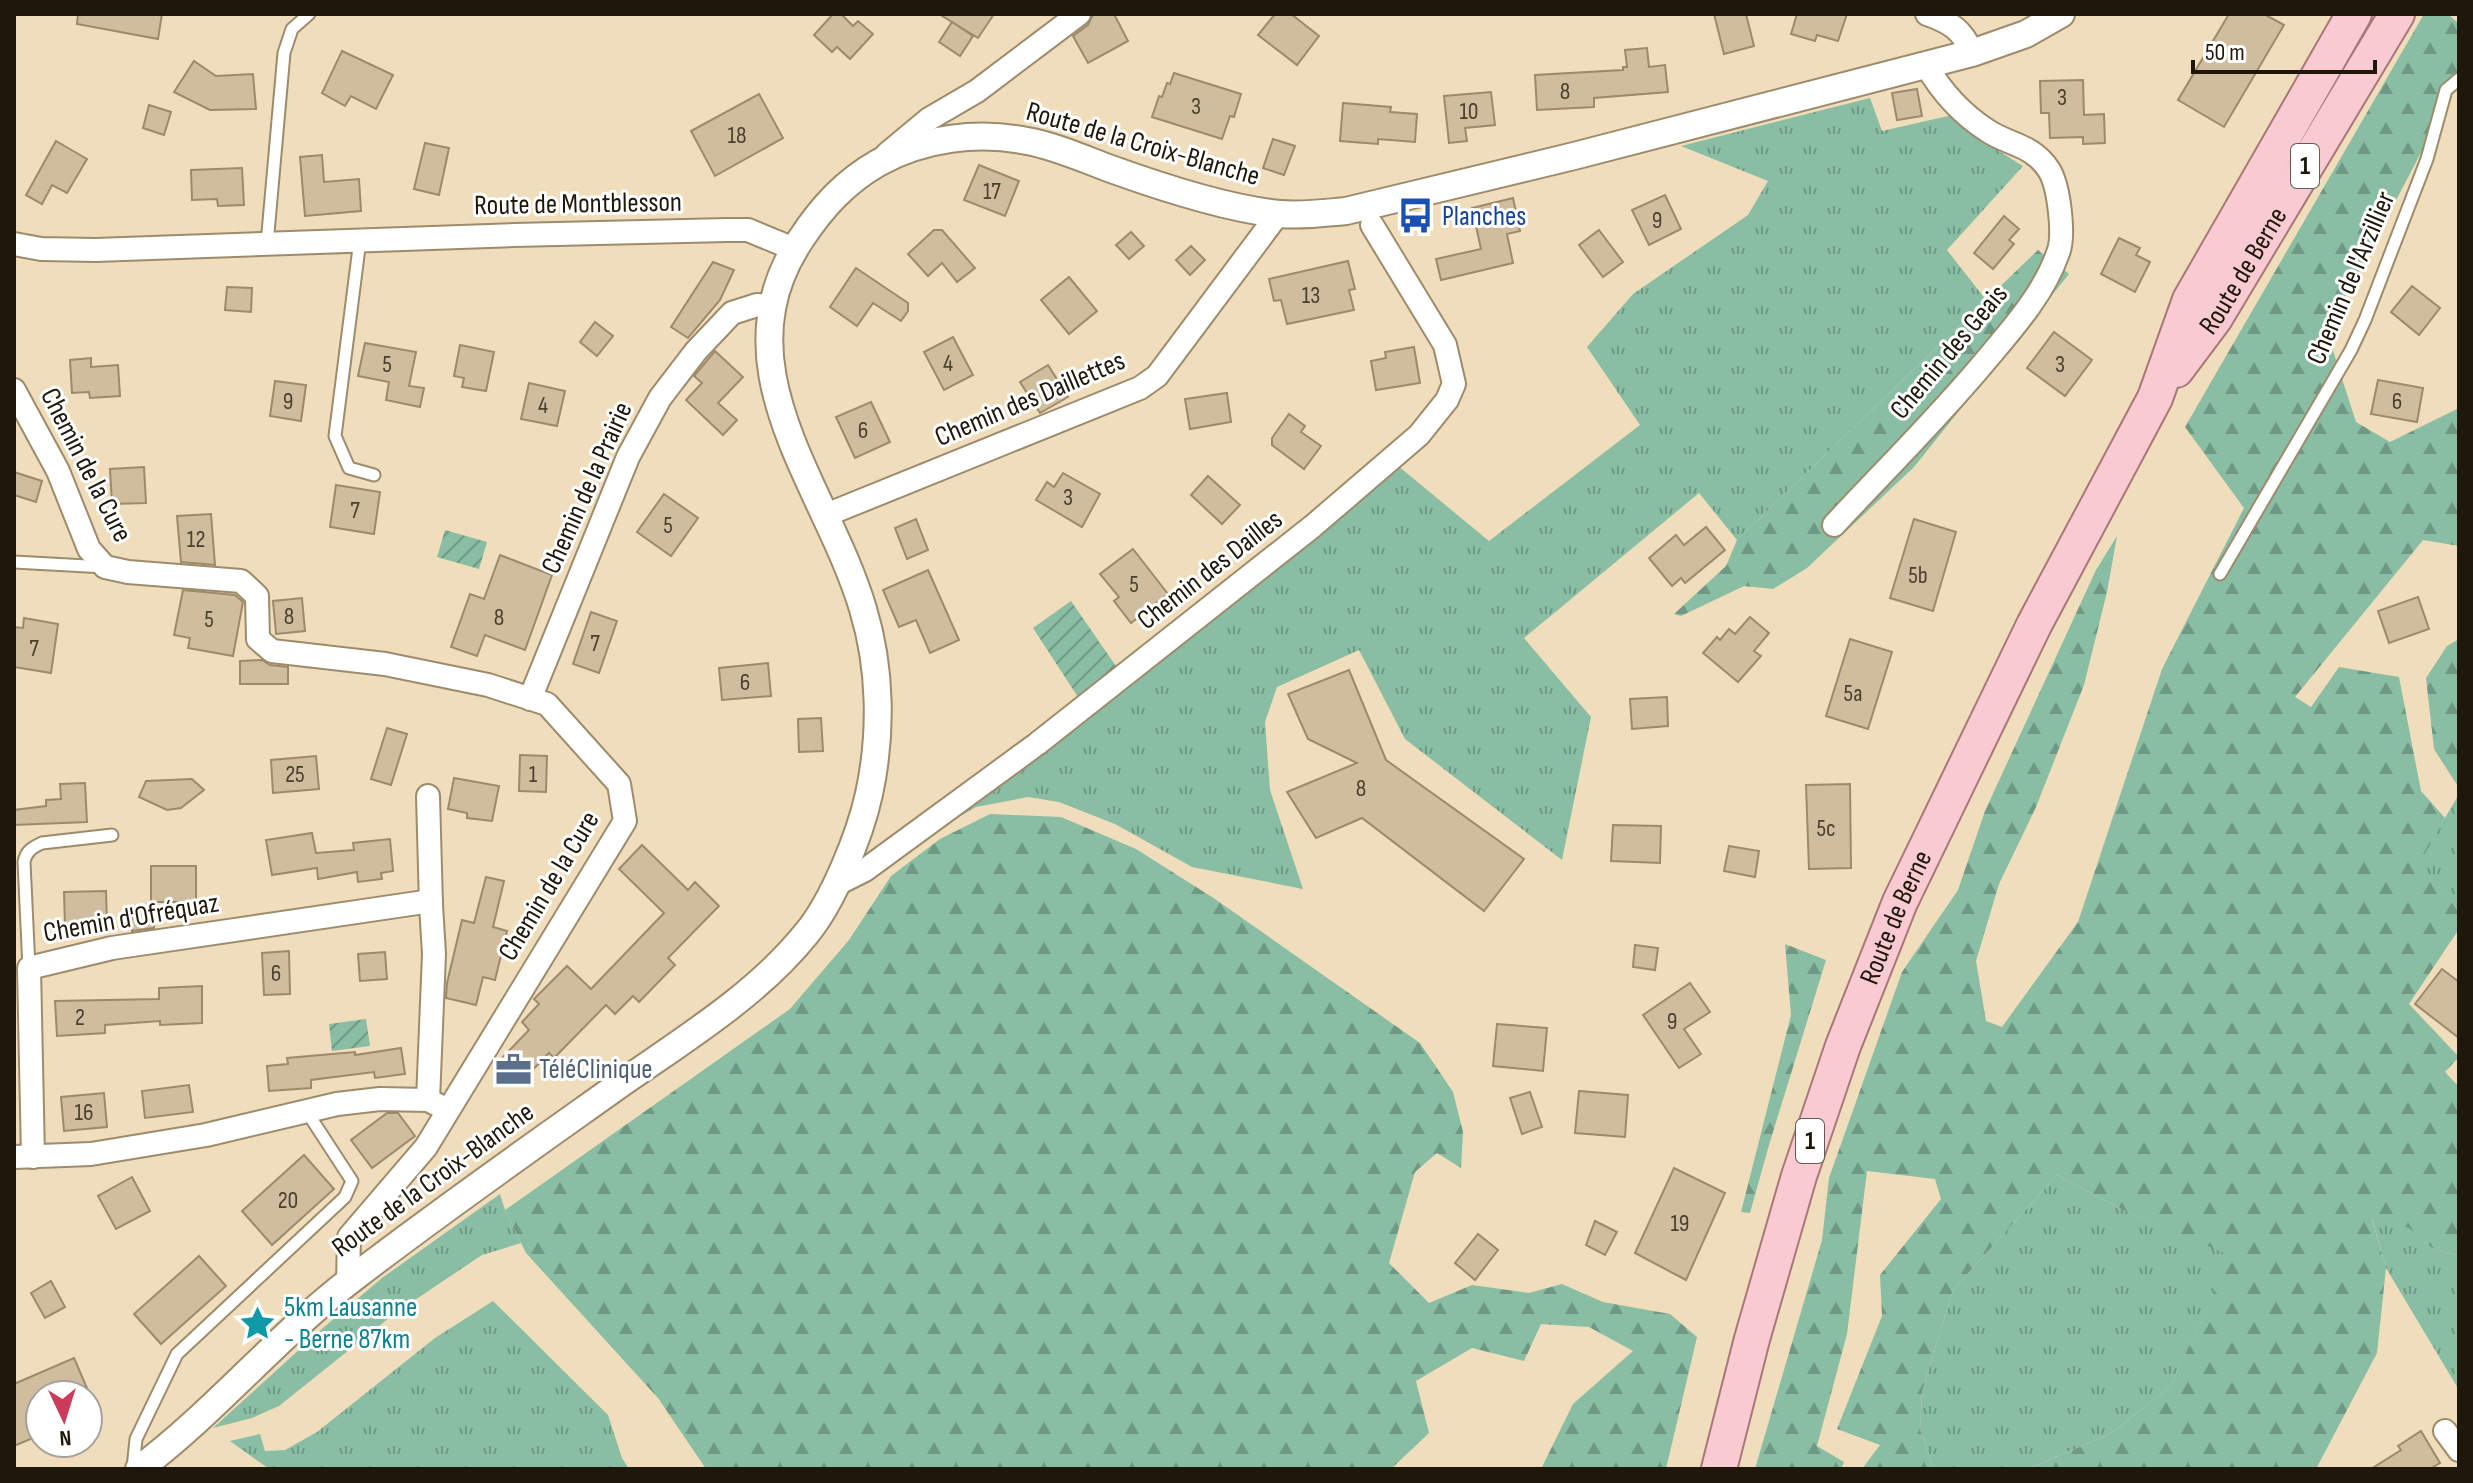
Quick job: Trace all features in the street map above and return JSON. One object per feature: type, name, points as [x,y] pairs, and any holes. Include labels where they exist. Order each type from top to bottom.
[{"type":"main road","name":"Route de Berne","points":[[1719,1469],[1752,1339],[1799,1176],[1843,1046],[1920,856],[2027,639],[2155,398],[2190,300],[2354,14]]},
{"type":"main road","name":"Route de Berne","points":[[2155,398],[2215,318],[2397,14]]},
{"type":"street","points":[[878,163],[929,119],[977,91],[1079,14]]},
{"type":"street","points":[[1927,14],[1956,27],[1966,38],[1972,53]]},
{"type":"street","name":"Route de la Croix-Blanche","points":[[139,1469],[194,1425],[348,1282],[497,1171],[715,1017],[764,978],[809,932],[835,885],[868,797],[878,739],[875,664],[864,613],[849,567],[790,440],[772,385],[768,330],[781,275],[794,249],[817,214],[840,189],[900,152],[931,142],[986,136],[1030,141],[1210,200],[1278,214],[1346,211],[1972,53],[2026,34],[2061,14]]},
{"type":"street","name":"Chemin des Geais","points":[[1834,525],[1959,393],[2027,312],[2060,251],[2059,205],[2049,170],[2025,146],[1990,133],[1961,110],[1926,65]]},
{"type":"street","name":"Chemin des Daillettes","points":[[826,515],[1140,388],[1157,376],[1278,214]]},
{"type":"street","name":"Chemin des Dailles","points":[[835,885],[865,870],[1037,744],[1313,526],[1419,435],[1451,393],[1454,384],[1451,368],[1445,345],[1372,225]]},
{"type":"street","name":"Route de Montblesson","points":[[14,244],[41,249],[96,250],[748,230],[794,249]]},
{"type":"street","name":"Chemin de la Prairie","points":[[530,699],[628,457],[660,398],[696,351],[732,313],[757,305],[772,306]]},
{"type":"street","name":"Chemin de la Cure","points":[[14,390],[58,471],[89,549],[105,567],[128,572],[241,581],[257,596],[258,639],[272,651],[385,664],[488,685],[547,704],[619,784],[625,821],[438,1105],[426,1147],[349,1237],[348,1282]]},
{"type":"street","points":[[428,796],[438,1105]]},
{"type":"street","name":"Chemin d'Ofréquaz","points":[[431,901],[112,948],[29,968],[24,1157],[91,1154],[206,1135],[337,1104],[380,1099],[438,1105]]},
{"type":"street","points":[[2445,1431],[2459,1450]]},
{"type":"lane","points":[[267,244],[284,53],[292,29],[309,14]]},
{"type":"lane","name":"Chemin de l'Arzillier","points":[[2220,574],[2351,350],[2427,159],[2446,90],[2459,79]]},
{"type":"lane","points":[[360,240],[335,436],[349,468],[374,475]]},
{"type":"lane","name":"Chemin de la Cure","points":[[14,562],[105,567]]},
{"type":"lane","points":[[29,968],[24,862],[27,853],[42,843],[112,835]]},
{"type":"lane","name":"Route de la Croix-Blanche","points":[[132,1469],[136,1439],[177,1354],[345,1197],[352,1181],[307,1112]]},
{"type":"green space","points":[[2424,14],[2448,14],[2459,24],[2459,80],[2327,332],[2356,422],[2390,442],[2459,408],[2459,546],[2423,540],[2295,697],[2311,707],[2339,667],[2399,677],[2421,791],[2445,818],[2419,864],[2459,911],[2459,929],[2409,1004],[2459,1057],[2445,1072],[2459,1087],[2459,1256],[2432,1248],[2409,1228],[2372,1219],[2386,1268],[2377,1353],[2316,1469],[2027,1469],[2110,1434],[2170,1387],[2231,1256],[2123,1210],[2057,1175],[1953,1290],[1922,1392],[1920,1429],[1934,1469],[1862,1469],[1880,1445],[1837,1429],[1882,1316],[1880,1275],[1941,1199],[1935,1179],[1867,1171],[1847,1334],[1817,1446],[1844,1462],[1841,1469],[1755,1469],[1822,1240],[1829,1178],[1902,972],[1958,890],[1985,811],[2096,570],[2117,536],[2084,685],[2036,807],[1999,884],[1976,961],[1986,1021],[2002,1027],[2078,922],[2162,669],[2244,508],[2185,427]]},
{"type":"green space","points":[[1870,98],[1882,131],[1957,114],[1986,143],[2023,166],[1947,250],[1986,300],[1737,540],[1699,493],[1524,638],[1591,717],[1562,860],[1405,739],[1359,650],[1277,687],[1265,722],[1270,790],[1303,889],[1192,867],[1115,824],[1059,802],[1028,797],[976,807],[941,827],[1397,465],[1489,541],[1640,425],[1587,347],[1633,294],[1748,215],[1768,181],[1681,146]]},
{"type":"green space","points":[[2038,250],[2069,274],[1914,467],[1807,568],[1773,589],[1744,586],[1681,616],[1674,614],[1726,566],[1737,540]]},
{"type":"green space","points":[[445,530],[487,542],[479,569],[437,557]]},
{"type":"green space","points":[[1071,601],[1118,669],[1078,697],[1033,628]]},
{"type":"green space","points":[[2459,639],[2459,788],[2434,749],[2426,678],[2447,646]]},
{"type":"green space","points":[[2459,794],[2459,911],[2418,864]]},
{"type":"green space","points":[[990,814],[1061,817],[1136,849],[1215,899],[1420,1043],[1453,1092],[1463,1132],[1461,1168],[1437,1153],[1415,1172],[1389,1263],[1429,1303],[1472,1285],[1529,1293],[1562,1284],[1603,1302],[1670,1314],[1697,1337],[1666,1469],[1541,1469],[1573,1404],[1633,1351],[1589,1327],[1541,1324],[1524,1361],[1472,1348],[1416,1381],[1429,1433],[1391,1469],[706,1469],[658,1398],[526,1253],[505,1210],[790,1009],[849,940],[891,876],[940,839]]},
{"type":"green space","points":[[1785,944],[1826,960],[1750,1213],[1741,1212],[1791,1015]]},
{"type":"green space","points":[[366,1019],[370,1046],[332,1051],[329,1024]]},
{"type":"green space","points":[[2057,1175],[2123,1210],[2232,1255],[2170,1387],[2110,1434],[2027,1469],[1934,1469],[1920,1429],[1922,1392],[1953,1290]]},
{"type":"green space","points":[[500,1194],[521,1243],[482,1255],[394,1314],[279,1406],[252,1418],[213,1428],[382,1278]]},
{"type":"green space","points":[[2372,1218],[2410,1228],[2432,1248],[2459,1256],[2459,1390],[2386,1268]]},
{"type":"green space","points":[[493,1301],[608,1415],[622,1458],[629,1469],[269,1469],[230,1441],[260,1434],[265,1451],[285,1450],[317,1432],[435,1338]]},
{"type":"building","points":[[78,14],[162,14],[158,39],[77,24]]},
{"type":"building","points":[[833,14],[841,14],[853,26],[858,21],[873,34],[850,59],[837,47],[832,52],[814,35]]},
{"type":"building","points":[[939,14],[994,14],[978,38]]},
{"type":"building","points":[[1093,14],[1114,14],[1128,41],[1088,63],[1073,36],[1088,25]]},
{"type":"building","points":[[1275,14],[1291,14],[1319,36],[1297,65],[1258,35]]},
{"type":"building","points":[[1714,14],[1746,14],[1754,46],[1724,54]]},
{"type":"building","points":[[1797,14],[1847,14],[1838,41],[1817,35],[1815,41],[1791,34]]},
{"type":"building","points":[[2229,14],[2264,14],[2284,25],[2224,127],[2178,100]]},
{"type":"building","points":[[952,22],[973,36],[960,56],[939,42]]},
{"type":"building","points":[[1647,48],[1649,67],[1665,65],[1668,92],[1594,98],[1594,107],[1537,110],[1535,75],[1623,70],[1627,67],[1625,50]]},
{"type":"building","points":[[342,51],[393,75],[376,109],[351,96],[345,106],[322,93]]},
{"type":"building","points":[[194,61],[216,76],[253,74],[256,109],[210,110],[174,92]]},
{"type":"building","points":[[1174,73],[1241,94],[1234,117],[1230,116],[1222,139],[1152,117],[1159,96],[1162,97]]},
{"type":"building","points":[[2083,80],[2084,115],[2104,114],[2105,143],[2083,144],[2083,137],[2050,138],[2049,113],[2041,113],[2040,81]]},
{"type":"building","points":[[1917,89],[1922,116],[1897,120],[1892,93]]},
{"type":"building","points":[[1491,92],[1495,125],[1465,128],[1467,141],[1449,143],[1444,96]]},
{"type":"building","points":[[759,94],[783,138],[715,176],[691,131]]},
{"type":"building","points":[[1343,103],[1391,107],[1390,112],[1417,114],[1415,142],[1378,139],[1378,144],[1340,141]]},
{"type":"building","points":[[149,105],[171,112],[164,135],[143,128]]},
{"type":"building","points":[[1273,139],[1295,146],[1284,175],[1263,168]]},
{"type":"building","points":[[56,141],[87,159],[67,193],[52,185],[42,204],[26,195]]},
{"type":"building","points":[[425,143],[449,148],[439,195],[414,189]]},
{"type":"building","points":[[322,155],[324,182],[359,179],[361,211],[305,216],[300,157]]},
{"type":"building","points":[[979,165],[1019,181],[1005,216],[964,200]]},
{"type":"building","points":[[242,168],[244,205],[218,206],[217,199],[192,200],[191,170]]},
{"type":"building","points":[[1665,195],[1681,229],[1649,245],[1632,210]]},
{"type":"building","points":[[1513,198],[1520,231],[1507,234],[1513,263],[1441,280],[1436,259],[1481,249],[1472,208]]},
{"type":"building","points":[[2004,216],[2019,229],[2009,240],[2014,244],[1993,269],[1974,253]]},
{"type":"building","points":[[934,230],[942,230],[975,268],[957,282],[942,263],[928,276],[908,254]]},
{"type":"building","points":[[1599,230],[1623,262],[1603,277],[1579,245]]},
{"type":"building","points":[[1131,232],[1144,246],[1129,259],[1116,245]]},
{"type":"building","points":[[2119,238],[2140,248],[2136,255],[2150,262],[2135,292],[2101,274]]},
{"type":"building","points":[[1191,246],[1205,260],[1190,275],[1176,260]]},
{"type":"building","points":[[1348,261],[1355,289],[1349,290],[1354,310],[1287,324],[1281,300],[1274,301],[1269,279]]},
{"type":"building","points":[[713,262],[734,270],[720,300],[688,338],[671,327]]},
{"type":"building","points":[[856,268],[908,303],[908,311],[901,321],[873,303],[857,326],[830,307]]},
{"type":"building","points":[[1069,277],[1097,311],[1069,334],[1041,300]]},
{"type":"building","points":[[2412,286],[2440,308],[2419,335],[2391,312]]},
{"type":"building","points":[[227,287],[252,288],[251,312],[225,310]]},
{"type":"building","points":[[595,322],[613,336],[597,356],[580,342]]},
{"type":"building","points":[[2054,332],[2092,360],[2065,396],[2027,368]]},
{"type":"building","points":[[953,337],[973,375],[944,390],[924,352]]},
{"type":"building","points":[[365,343],[416,352],[409,386],[424,388],[420,407],[386,400],[389,382],[358,376]]},
{"type":"building","points":[[460,345],[494,352],[486,391],[462,387],[464,378],[454,376]]},
{"type":"building","points":[[1414,347],[1420,383],[1376,390],[1371,361],[1386,358],[1385,352]]},
{"type":"building","points":[[715,351],[743,377],[718,403],[737,420],[723,435],[686,400],[702,383],[694,376]]},
{"type":"building","points":[[91,358],[91,367],[118,365],[120,396],[90,398],[89,392],[72,393],[70,360]]},
{"type":"building","points":[[1048,365],[1068,397],[1040,413],[1020,382]]},
{"type":"building","points":[[2378,380],[2423,388],[2417,422],[2371,414]]},
{"type":"building","points":[[275,381],[306,385],[301,421],[270,416]]},
{"type":"building","points":[[529,383],[565,391],[557,426],[521,419]]},
{"type":"building","points":[[1227,393],[1231,422],[1190,429],[1185,399]]},
{"type":"building","points":[[871,402],[890,442],[855,458],[836,417]]},
{"type":"building","points":[[1289,414],[1305,426],[1301,432],[1321,446],[1304,469],[1272,445],[1272,438]]},
{"type":"building","points":[[144,467],[146,503],[112,504],[110,469]]},
{"type":"building","points":[[14,472],[42,481],[36,502],[14,495]]},
{"type":"building","points":[[1063,473],[1100,494],[1082,527],[1036,500],[1047,482],[1054,487]]},
{"type":"building","points":[[1208,476],[1240,505],[1222,524],[1191,495]]},
{"type":"building","points":[[336,485],[380,492],[374,534],[330,527]]},
{"type":"building","points":[[664,494],[698,518],[671,556],[637,532]]},
{"type":"building","points":[[211,514],[215,565],[181,562],[177,516]]},
{"type":"building","points":[[916,519],[928,550],[907,559],[895,528]]},
{"type":"building","points":[[1914,519],[1956,532],[1933,611],[1890,598]]},
{"type":"building","points":[[1706,527],[1725,550],[1685,583],[1681,578],[1672,586],[1649,558],[1676,535],[1684,545]]},
{"type":"building","points":[[1133,549],[1168,594],[1131,623],[1114,601],[1119,597],[1100,574]]},
{"type":"building","points":[[500,555],[552,575],[525,650],[485,635],[477,656],[451,647],[470,594],[484,599]]},
{"type":"building","points":[[928,570],[959,640],[930,653],[916,620],[899,627],[883,590]]},
{"type":"building","points":[[183,590],[235,595],[243,602],[233,656],[188,648],[190,638],[174,635]]},
{"type":"building","points":[[2418,597],[2429,629],[2389,643],[2378,611]]},
{"type":"building","points":[[302,598],[305,631],[276,634],[273,601]]},
{"type":"building","points":[[591,612],[617,621],[599,673],[573,664]]},
{"type":"building","points":[[1750,617],[1769,633],[1754,651],[1761,656],[1738,682],[1703,653],[1729,629],[1735,634]]},
{"type":"building","points":[[24,618],[58,624],[51,673],[14,667],[14,627],[23,628]]},
{"type":"building","points":[[1850,639],[1892,652],[1868,729],[1826,716]]},
{"type":"building","points":[[262,660],[270,665],[288,667],[288,684],[240,684],[240,661]]},
{"type":"building","points":[[768,663],[771,696],[722,700],[719,668]]},
{"type":"building","points":[[1349,670],[1386,760],[1524,859],[1484,911],[1362,818],[1316,838],[1287,792],[1357,763],[1308,739],[1288,694]]},
{"type":"building","points":[[1667,697],[1668,726],[1632,729],[1630,699]]},
{"type":"building","points":[[821,718],[823,751],[799,752],[798,719]]},
{"type":"building","points":[[387,728],[407,734],[391,785],[371,779]]},
{"type":"building","points":[[520,755],[547,756],[546,792],[519,791]]},
{"type":"building","points":[[316,756],[319,789],[273,793],[271,760]]},
{"type":"building","points":[[454,778],[499,786],[492,821],[467,818],[467,813],[448,809]]},
{"type":"building","points":[[192,779],[204,790],[181,808],[167,810],[139,797],[146,781]]},
{"type":"building","points":[[85,783],[87,822],[14,825],[14,810],[46,806],[46,800],[61,799],[60,784]]},
{"type":"building","points":[[1850,784],[1851,868],[1809,869],[1806,785]]},
{"type":"building","points":[[1613,825],[1661,826],[1660,863],[1611,861]]},
{"type":"building","points":[[312,833],[316,853],[354,850],[353,843],[390,839],[393,871],[381,873],[382,879],[358,882],[357,872],[318,879],[317,868],[272,875],[266,840]]},
{"type":"building","points":[[642,845],[688,890],[695,882],[719,906],[668,958],[675,965],[639,1002],[633,996],[615,1014],[606,1005],[554,1058],[549,1053],[521,1082],[500,1060],[529,1030],[522,1022],[539,1004],[534,999],[567,966],[591,989],[664,913],[619,869]]},
{"type":"building","points":[[1729,846],[1759,851],[1755,877],[1724,871]]},
{"type":"building","points":[[151,866],[196,866],[196,902],[151,902]]},
{"type":"building","points":[[486,877],[504,881],[493,927],[507,931],[495,980],[483,977],[476,1005],[446,998],[447,983],[462,920],[474,923]]},
{"type":"building","points":[[106,891],[107,924],[65,925],[64,892]]},
{"type":"building","points":[[132,909],[155,910],[154,928],[132,931]]},
{"type":"building","points":[[1635,945],[1658,948],[1655,970],[1633,967]]},
{"type":"building","points":[[289,951],[290,994],[264,995],[262,953]]},
{"type":"building","points":[[385,952],[387,979],[360,981],[358,954]]},
{"type":"building","points":[[2442,969],[2459,982],[2459,1038],[2415,1004]]},
{"type":"building","points":[[1690,983],[1710,1012],[1684,1029],[1701,1054],[1679,1068],[1643,1015]]},
{"type":"building","points":[[202,986],[202,1023],[160,1025],[160,1021],[105,1025],[105,1033],[57,1036],[55,1001],[159,999],[159,988]]},
{"type":"building","points":[[1497,1024],[1547,1028],[1543,1071],[1493,1066]]},
{"type":"building","points":[[401,1048],[405,1074],[375,1078],[374,1072],[311,1080],[311,1088],[269,1091],[267,1066],[288,1064],[287,1058],[355,1052],[355,1055]]},
{"type":"building","points":[[189,1085],[193,1112],[145,1118],[142,1091]]},
{"type":"building","points":[[1579,1091],[1628,1095],[1625,1137],[1575,1133]]},
{"type":"building","points":[[1530,1092],[1542,1127],[1522,1134],[1510,1098]]},
{"type":"building","points":[[104,1093],[107,1127],[64,1131],[61,1097]]},
{"type":"building","points":[[387,1113],[398,1113],[415,1136],[372,1168],[351,1140]]},
{"type":"building","points":[[304,1155],[334,1189],[272,1245],[242,1211]]},
{"type":"building","points":[[1674,1168],[1725,1193],[1686,1280],[1635,1253]]},
{"type":"building","points":[[132,1177],[150,1211],[116,1229],[98,1196]]},
{"type":"building","points":[[1595,1221],[1617,1232],[1605,1255],[1586,1245]]},
{"type":"building","points":[[1478,1234],[1498,1250],[1475,1280],[1455,1263]]},
{"type":"building","points":[[199,1256],[226,1286],[161,1344],[134,1314]]},
{"type":"building","points":[[51,1281],[65,1307],[45,1318],[31,1293]]},
{"type":"building","points":[[74,1358],[83,1379],[26,1379]]},
{"type":"building","points":[[24,1380],[24,1442],[14,1446],[14,1384]]},
{"type":"building","points":[[2421,1431],[2440,1463],[2430,1469],[2371,1469],[2401,1450],[2398,1446]]},
{"type":"place","name":"Planches","points":[[1416,216]]},
{"type":"place","name":"TéléClinique","points":[[513,1069]]},
{"type":"place","name":"5km Lausanne - Berne 87km","points":[[258,1323]]}]
